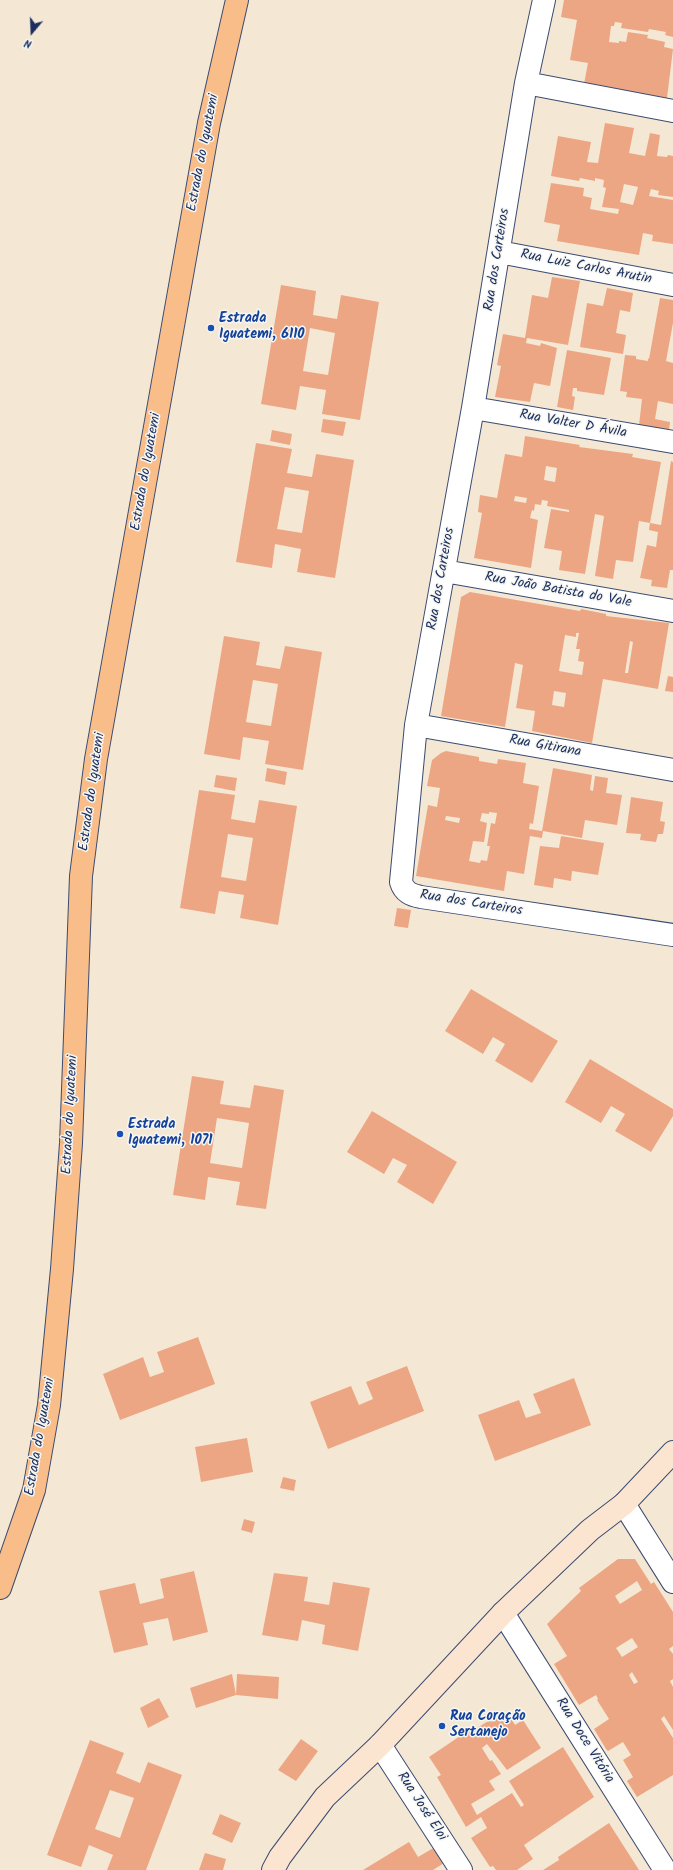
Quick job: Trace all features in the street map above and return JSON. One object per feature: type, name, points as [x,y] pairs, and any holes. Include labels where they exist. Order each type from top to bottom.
[{"type":"main road","name":"Estrada do Iguatemi","points":[[0,1588],[34,1490],[49,1405],[62,1269],[71,1143],[81,876],[96,759],[209,123],[237,0]]},
{"type":"street","name":"Rua dos Carteiros","points":[[544,0],[526,83],[473,408],[416,725],[400,876],[403,888],[421,897],[673,935]]},
{"type":"street","points":[[526,83],[673,111]]},
{"type":"street","name":"Rua Luiz Carlos Arutin","points":[[499,252],[673,285]]},
{"type":"street","name":"Rua Valter D Ávila","points":[[473,408],[673,442]]},
{"type":"street","name":"Rua João Batista do Vale","points":[[444,571],[673,611]]},
{"type":"street","name":"Rua Gitirana","points":[[416,725],[673,770]]},
{"type":"street","points":[[280,1866],[325,1797],[380,1745],[503,1612],[590,1530],[624,1504],[673,1452]]},
{"type":"street","points":[[624,1504],[673,1582]]},
{"type":"street","name":"Rua Doce Vitória","points":[[503,1612],[665,1870]]},
{"type":"street","name":"Rua José Eloi","points":[[380,1745],[461,1870]]},
{"type":"building","points":[[564,0],[673,0],[673,37],[665,35],[666,32],[649,29],[648,32],[621,28],[622,23],[615,22],[614,26],[611,26],[609,42],[626,42],[628,32],[648,35],[647,38],[665,42],[664,47],[673,49],[667,98],[584,84],[588,63],[570,60],[577,20],[561,17]]},
{"type":"building","points":[[605,123],[634,128],[629,153],[645,156],[650,133],[660,135],[657,156],[673,156],[673,197],[658,195],[659,191],[651,189],[649,196],[673,200],[673,244],[652,241],[653,235],[643,233],[639,255],[557,241],[560,225],[544,222],[551,183],[584,188],[583,196],[592,198],[590,209],[618,214],[619,209],[602,207],[606,188],[603,187],[604,180],[595,178],[595,181],[580,178],[579,181],[551,176],[558,136],[591,142],[587,162],[598,163]],"holes":[[[624,184],[638,187],[633,205],[620,202]]]},
{"type":"building","points":[[552,277],[580,281],[568,345],[527,338],[526,343],[540,346],[541,343],[557,348],[550,386],[534,383],[530,402],[495,397],[501,366],[497,365],[503,334],[525,338],[532,295],[548,298]]},
{"type":"building","points":[[281,285],[316,291],[313,315],[337,319],[341,295],[379,302],[360,420],[322,414],[326,390],[300,386],[296,410],[261,404]],"holes":[[[310,328],[335,333],[328,375],[303,371]]]},
{"type":"building","points":[[607,288],[633,293],[630,312],[620,310],[616,333],[626,335],[623,354],[580,347],[587,303],[603,306]]},
{"type":"building","points":[[660,298],[673,300],[673,323],[666,361],[673,363],[673,404],[658,401],[655,419],[670,422],[669,430],[639,425],[642,399],[626,397],[627,392],[620,391],[625,355],[636,356],[636,359],[648,361],[648,358],[649,359]]},
{"type":"building","points":[[567,350],[611,358],[604,395],[577,391],[577,388],[573,388],[572,396],[575,397],[573,410],[557,407]]},
{"type":"building","points":[[323,419],[346,422],[343,436],[321,432]]},
{"type":"building","points":[[272,430],[292,434],[290,445],[270,441]]},
{"type":"building","points":[[525,436],[580,445],[579,447],[633,454],[632,457],[661,462],[650,523],[639,521],[633,562],[616,560],[613,579],[595,576],[604,516],[595,514],[585,574],[559,570],[562,551],[544,548],[551,509],[569,512],[569,510],[547,506],[548,501],[542,500],[541,505],[535,504],[534,511],[532,510],[530,518],[538,520],[531,568],[474,558],[482,513],[478,512],[480,495],[497,498],[505,454],[522,457]],"holes":[[[546,466],[557,468],[555,482],[544,480]],[[515,496],[527,498],[526,503],[514,501]]]},
{"type":"building","points":[[256,443],[292,449],[287,473],[312,477],[316,454],[354,460],[335,578],[297,572],[301,549],[275,544],[272,568],[236,562]],"holes":[[[285,487],[309,491],[302,533],[277,529]]]},
{"type":"building","points":[[671,461],[673,462],[673,570],[670,570],[667,588],[651,586],[652,580],[640,578],[647,545],[656,547],[658,532],[649,530],[650,523],[661,525]]},
{"type":"building","points":[[470,592],[580,611],[581,609],[606,614],[606,616],[669,623],[658,689],[603,679],[592,743],[532,731],[535,711],[516,708],[523,665],[515,663],[505,727],[441,716],[461,597]],"holes":[[[576,633],[579,633],[576,649],[580,649],[578,661],[584,662],[582,675],[559,671],[565,635],[576,637]],[[630,641],[633,642],[628,673],[625,673]],[[554,691],[566,693],[564,707],[552,705]]]},
{"type":"building","points":[[224,636],[260,642],[256,665],[280,669],[285,646],[322,652],[303,770],[265,764],[269,741],[243,737],[240,760],[204,754]],"holes":[[[253,680],[278,684],[271,726],[246,722]]]},
{"type":"building","points":[[668,676],[673,677],[673,692],[665,691]]},
{"type":"building","points":[[446,751],[479,757],[479,761],[497,764],[498,759],[526,763],[523,783],[539,786],[533,824],[530,823],[529,829],[542,831],[553,768],[592,775],[590,790],[593,791],[595,776],[608,778],[606,793],[622,795],[617,825],[585,820],[582,838],[543,831],[542,838],[530,836],[524,874],[507,871],[504,891],[416,876],[428,805],[437,807],[440,788],[427,786],[432,760]],"holes":[[[489,812],[497,813],[495,824],[491,823],[487,846],[490,846],[487,861],[481,860],[480,863],[469,861],[473,841],[484,842],[487,823],[480,821],[482,813],[489,814]],[[446,816],[460,818],[459,823],[445,820]]]},
{"type":"building","points":[[267,768],[287,772],[285,785],[265,781]]},
{"type":"building","points":[[216,775],[237,778],[235,791],[214,787]]},
{"type":"building","points":[[199,790],[235,795],[231,819],[255,823],[259,800],[297,806],[278,925],[240,918],[244,895],[219,891],[215,914],[180,908]],"holes":[[[228,834],[253,838],[246,881],[221,877]]]},
{"type":"building","points":[[631,797],[663,802],[660,821],[665,822],[663,834],[658,834],[656,842],[640,840],[641,834],[626,833]]},
{"type":"building","points":[[561,836],[604,843],[598,875],[572,871],[571,881],[554,878],[553,888],[534,885],[540,846],[559,848]]},
{"type":"building","points":[[397,908],[411,910],[408,928],[394,926]]},
{"type":"building","points":[[471,989],[558,1041],[532,1083],[495,1061],[505,1044],[493,1037],[483,1054],[445,1031]]},
{"type":"building","points":[[590,1059],[673,1109],[673,1116],[651,1152],[615,1131],[625,1114],[611,1106],[601,1123],[565,1102]]},
{"type":"building","points":[[192,1076],[224,1081],[220,1104],[250,1108],[254,1085],[284,1090],[266,1209],[236,1205],[240,1182],[208,1177],[205,1200],[173,1195]],"holes":[[[217,1118],[249,1123],[242,1168],[210,1163]]]},
{"type":"building","points":[[372,1111],[457,1162],[433,1204],[397,1182],[407,1165],[393,1158],[384,1174],[347,1152]]},
{"type":"building","points":[[198,1337],[215,1384],[120,1420],[103,1374],[143,1357],[150,1377],[164,1372],[157,1352]]},
{"type":"building","points":[[407,1366],[424,1411],[328,1449],[310,1402],[351,1386],[359,1405],[373,1399],[366,1382]]},
{"type":"building","points":[[574,1378],[591,1425],[495,1461],[478,1415],[519,1400],[526,1418],[541,1413],[533,1394]]},
{"type":"building","points":[[247,1438],[253,1472],[201,1482],[195,1447]]},
{"type":"building","points":[[283,1477],[296,1480],[294,1491],[280,1488]]},
{"type":"building","points":[[244,1519],[255,1522],[252,1533],[241,1530]]},
{"type":"building","points":[[618,1559],[635,1559],[651,1584],[654,1582],[673,1612],[673,1646],[669,1649],[673,1654],[673,1679],[670,1681],[673,1687],[673,1730],[664,1716],[661,1719],[673,1738],[673,1775],[637,1797],[627,1781],[633,1777],[623,1760],[631,1755],[623,1742],[608,1751],[594,1729],[609,1719],[597,1700],[596,1695],[579,1705],[554,1664],[567,1656],[547,1624],[581,1591],[579,1588]],"holes":[[[637,1581],[642,1590],[620,1604],[615,1596]],[[632,1638],[638,1647],[622,1657],[616,1648]],[[632,1672],[638,1682],[634,1684],[629,1675]]]},
{"type":"building","points":[[194,1571],[208,1632],[173,1641],[168,1618],[143,1623],[148,1645],[114,1653],[99,1591],[135,1583],[140,1604],[164,1598],[160,1579]]},
{"type":"building","points":[[274,1573],[308,1577],[304,1601],[329,1605],[333,1582],[370,1588],[358,1651],[322,1644],[325,1625],[302,1620],[298,1641],[262,1635]]},
{"type":"building","points":[[232,1674],[236,1695],[196,1708],[190,1688]]},
{"type":"building","points":[[237,1674],[279,1677],[278,1699],[236,1695]]},
{"type":"building","points":[[159,1698],[169,1717],[148,1728],[140,1708]]},
{"type":"building","points":[[507,1712],[515,1725],[523,1720],[541,1748],[507,1770],[487,1744],[482,1748],[490,1761],[492,1760],[501,1774],[489,1781],[495,1790],[471,1804],[477,1815],[512,1793],[521,1807],[524,1805],[509,1781],[563,1747],[594,1797],[524,1845],[533,1859],[517,1870],[496,1870],[493,1866],[490,1867],[471,1838],[487,1828],[481,1817],[466,1827],[437,1777],[441,1775],[429,1757],[475,1726],[477,1728],[490,1720],[491,1722]]},
{"type":"building","points":[[301,1739],[318,1751],[296,1781],[278,1770]]},
{"type":"building","points":[[90,1740],[124,1753],[116,1773],[140,1783],[148,1762],[182,1775],[146,1870],[107,1870],[113,1855],[89,1845],[81,1867],[47,1855]],"holes":[[[110,1790],[134,1798],[120,1838],[95,1829]]]},
{"type":"building","points":[[220,1814],[241,1823],[232,1843],[212,1834]]},
{"type":"building","points":[[609,1823],[639,1870],[543,1870],[559,1860],[558,1857]]},
{"type":"building","points":[[409,1842],[418,1857],[435,1847],[444,1863],[433,1870],[363,1870]]},
{"type":"building","points":[[205,1853],[226,1859],[223,1870],[199,1870]]},
{"type":"place","name":"Estrada Iguatemi, 6110","points":[[211,328]]},
{"type":"place","name":"Estrada Iguatemi, 1071","points":[[120,1134]]},
{"type":"place","name":"Rua Coração Sertanejo","points":[[442,1726]]}]
